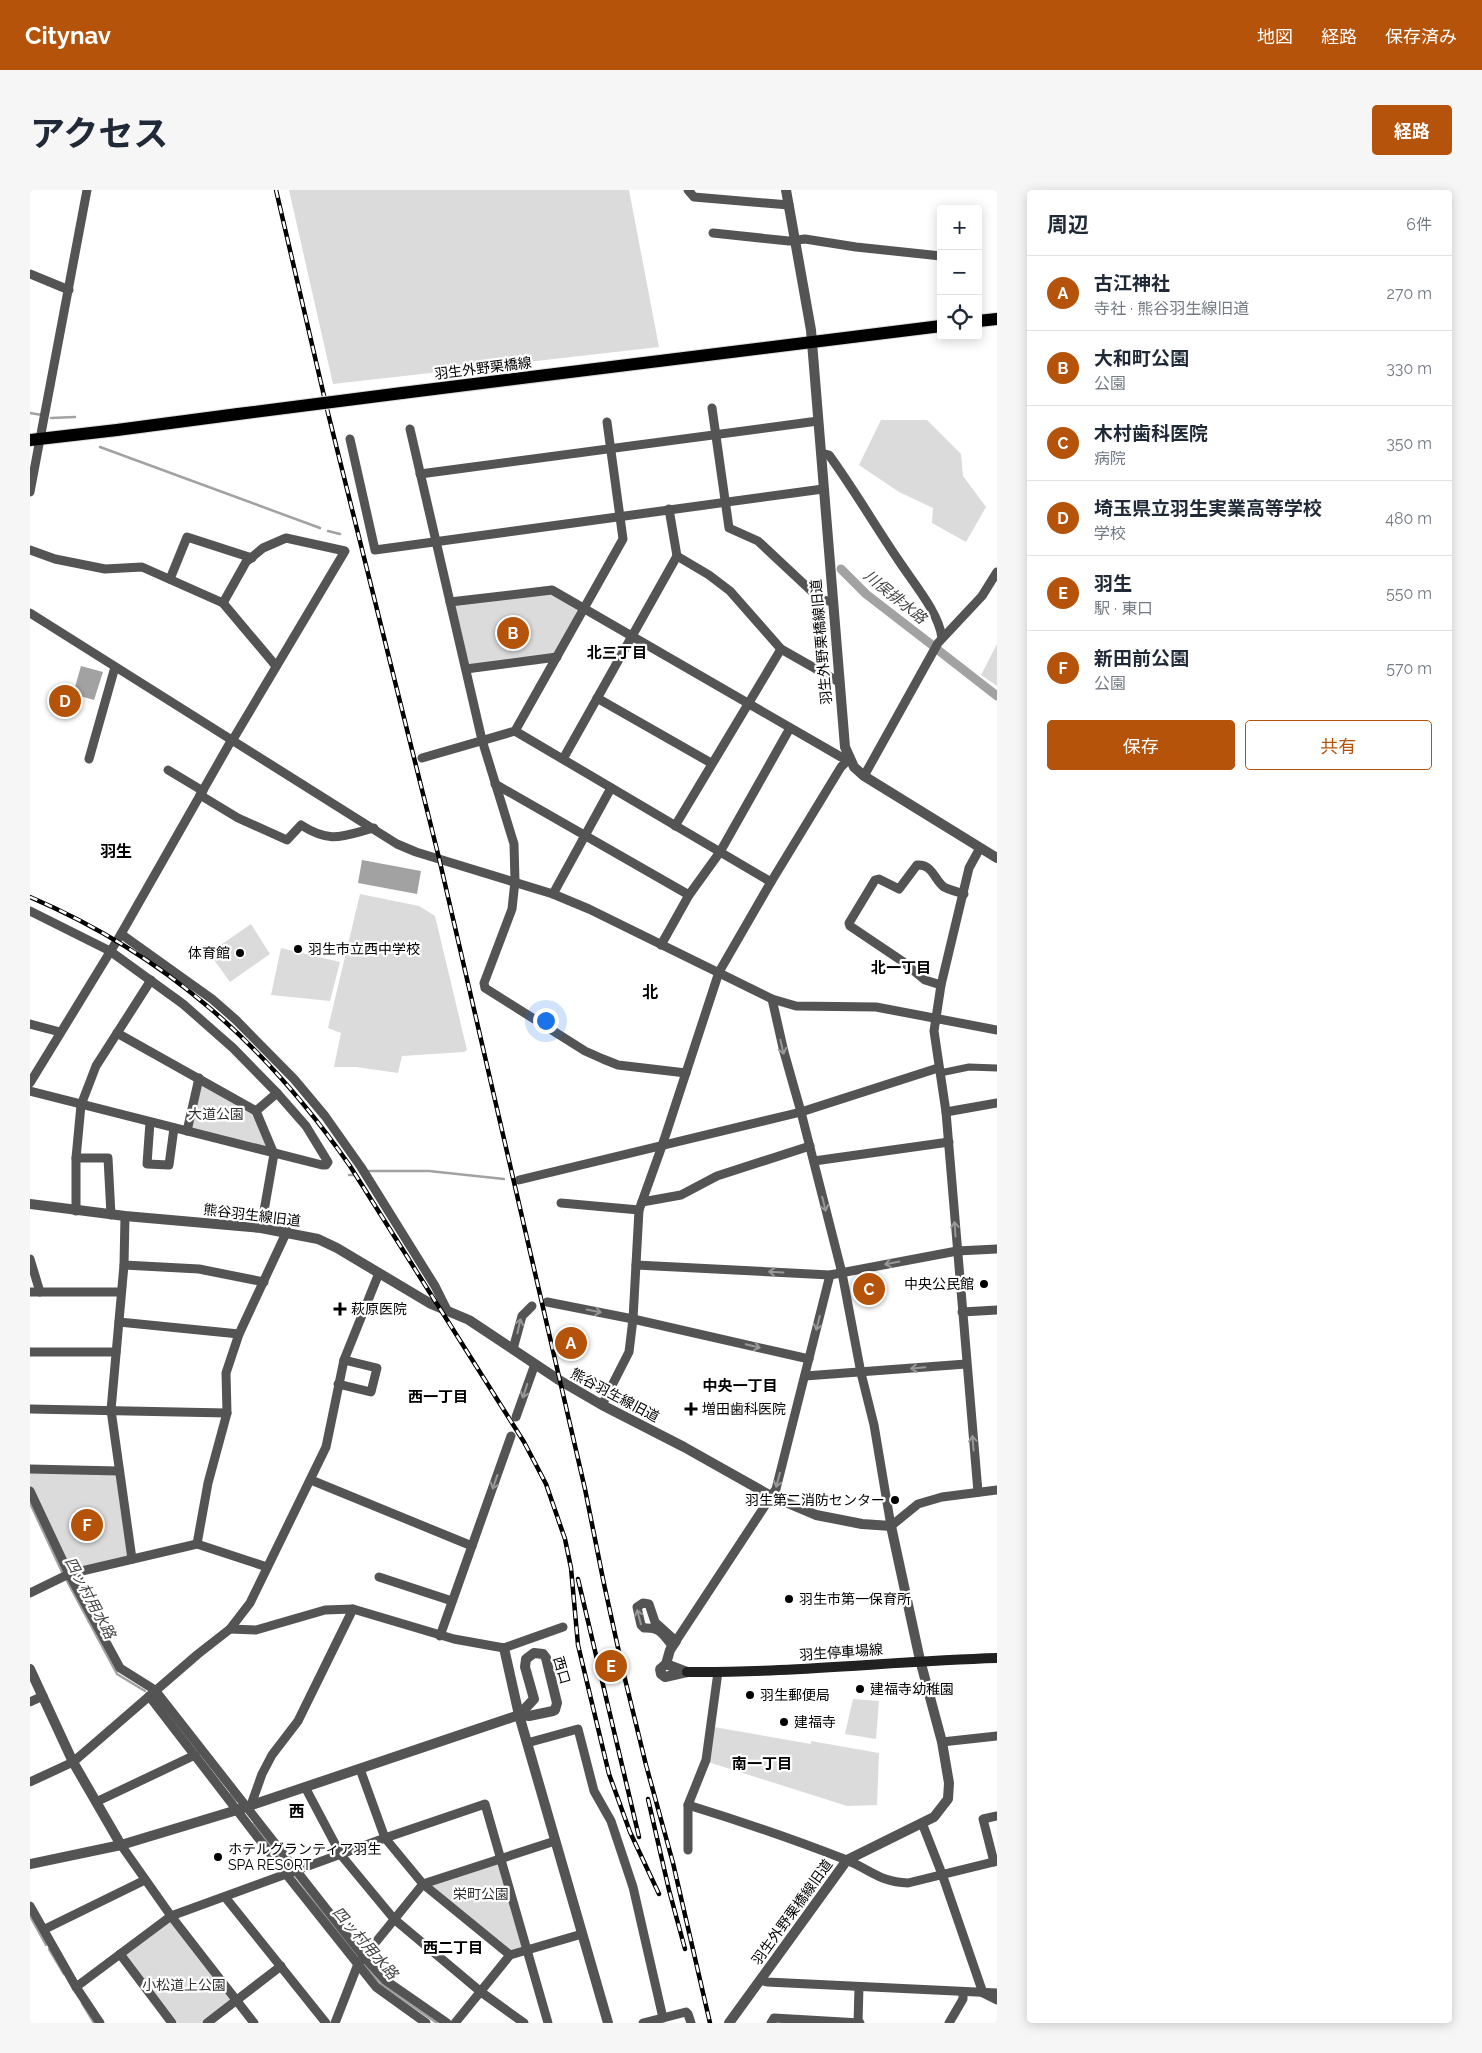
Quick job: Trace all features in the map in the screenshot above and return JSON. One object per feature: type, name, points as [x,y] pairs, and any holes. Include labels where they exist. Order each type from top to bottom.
[{"type":"main road","points":[[982,321],[997,319]]},
{"type":"main road","name":"羽生外野栗橋線","points":[[35,439],[937,326]]},
{"type":"main road","name":"羽生停車場線","points":[[687,1672],[997,1658]]},
{"type":"street","points":[[30,492],[35,439],[69,290],[87,190]]},
{"type":"street","points":[[688,190],[694,197],[789,205]]},
{"type":"street","name":"羽生外野栗橋線旧道","points":[[786,190],[812,342],[843,736],[849,759],[854,767],[864,776],[997,858]]},
{"type":"street","points":[[713,233],[789,241],[805,239],[856,247],[937,256]]},
{"type":"street","points":[[30,274],[69,290]]},
{"type":"street","points":[[712,408],[729,528],[758,542],[820,599],[832,602]]},
{"type":"street","points":[[420,474],[818,421]]},
{"type":"street","points":[[422,758],[515,731],[623,539],[607,422]]},
{"type":"street","points":[[410,429],[482,740],[514,844],[515,881],[512,909],[484,982],[485,988],[585,1051],[603,1059],[618,1064],[686,1073]]},
{"type":"street","points":[[350,439],[375,550],[823,489]]},
{"type":"street","points":[[821,453],[829,455],[936,619],[940,627],[938,644]]},
{"type":"street","points":[[563,759],[677,556],[669,509]]},
{"type":"street","points":[[170,579],[186,537],[252,558]]},
{"type":"street","points":[[30,1083],[121,934],[231,741],[345,551],[286,538],[263,548],[246,562],[223,603]]},
{"type":"street","points":[[30,550],[56,559],[105,569],[142,567],[223,603],[276,666]]},
{"type":"street","points":[[677,556],[709,575],[730,591],[781,649],[839,682]]},
{"type":"street","points":[[864,776],[938,644],[982,596],[997,572]]},
{"type":"street","points":[[450,602],[549,589],[584,607],[841,757],[849,759]]},
{"type":"street","points":[[30,613],[231,741],[374,828],[396,844],[416,852],[553,894],[589,909],[772,999],[796,1006],[876,1007],[997,1030]]},
{"type":"street","points":[[676,826],[781,649]]},
{"type":"street","points":[[466,670],[557,657]]},
{"type":"street","points":[[89,759],[115,667]]},
{"type":"street","points":[[597,698],[712,764]]},
{"type":"street","points":[[661,945],[689,895],[720,852],[790,728]]},
{"type":"street","points":[[515,731],[771,882]]},
{"type":"street","points":[[602,1405],[630,1352],[641,1206],[719,972],[841,767],[849,759]]},
{"type":"street","points":[[168,770],[238,818],[287,840],[301,825],[315,834],[332,838],[374,828]]},
{"type":"street","points":[[495,784],[689,895]]},
{"type":"street","points":[[553,894],[611,788]]},
{"type":"street","points":[[978,1492],[949,1142],[934,1032],[941,985],[970,868],[980,848]]},
{"type":"street","points":[[941,985],[925,980],[902,961],[849,924],[877,879],[899,890],[917,865],[921,865],[933,872],[942,886],[964,894]]},
{"type":"street","points":[[30,911],[110,951],[198,1016],[252,1066],[277,1093],[306,1126],[328,1162],[326,1165],[322,1165],[274,1154],[81,1106],[30,1091]]},
{"type":"street","points":[[121,934],[212,999],[236,1020],[294,1078],[325,1116],[361,1167],[435,1286],[447,1310]]},
{"type":"street","points":[[76,1211],[76,1158],[81,1106],[96,1066],[150,980]]},
{"type":"street","points":[[772,999],[842,1273],[861,1373],[874,1425],[891,1526],[920,1660]]},
{"type":"street","points":[[30,1024],[60,1032]]},
{"type":"street","points":[[117,1032],[256,1111],[274,1154],[261,1228]]},
{"type":"street","points":[[519,1180],[801,1112],[939,1071],[969,1067],[997,1068]]},
{"type":"street","points":[[187,1131],[198,1078]]},
{"type":"street","points":[[256,1111],[277,1093]]},
{"type":"street","points":[[946,1112],[997,1103]]},
{"type":"street","points":[[150,1122],[147,1164],[169,1165],[174,1128]]},
{"type":"street","points":[[814,1161],[949,1142]]},
{"type":"street","points":[[561,1203],[641,1206],[681,1195],[717,1176],[810,1146]]},
{"type":"street","points":[[76,1158],[108,1158],[111,1215]]},
{"type":"street","name":"熊谷羽生線旧道","points":[[30,1207],[261,1228],[318,1239],[424,1301],[469,1320],[535,1364],[602,1405],[684,1447],[771,1496],[816,1515],[862,1524],[891,1526]]},
{"type":"street","points":[[125,1216],[124,1265],[111,1410],[132,1559]]},
{"type":"street","points":[[198,1544],[208,1483],[227,1413],[226,1372],[239,1334],[287,1232]]},
{"type":"street","points":[[636,1265],[830,1275],[957,1251],[997,1249]]},
{"type":"street","points":[[30,1258],[40,1292]]},
{"type":"street","points":[[124,1265],[199,1268],[264,1282]]},
{"type":"street","points":[[30,1782],[73,1762],[198,1654],[230,1629],[250,1603],[326,1447],[344,1360],[379,1273]]},
{"type":"street","points":[[687,1672],[665,1677],[661,1674],[660,1669],[666,1664],[674,1643],[776,1489],[830,1275]]},
{"type":"street","points":[[30,1292],[121,1292]]},
{"type":"street","points":[[547,1302],[633,1319],[809,1359]]},
{"type":"street","points":[[513,1349],[522,1316],[532,1306]]},
{"type":"street","points":[[962,1312],[997,1310]]},
{"type":"street","points":[[119,1322],[239,1334]]},
{"type":"street","points":[[30,1352],[116,1352]]},
{"type":"street","points":[[338,1384],[371,1392],[377,1368],[344,1360]]},
{"type":"street","points":[[516,1417],[535,1364]]},
{"type":"street","points":[[805,1376],[966,1364]]},
{"type":"street","points":[[30,1408],[227,1413]]},
{"type":"street","points":[[440,1636],[511,1436]]},
{"type":"street","points":[[30,1469],[119,1471]]},
{"type":"street","points":[[311,1480],[472,1546]]},
{"type":"street","points":[[891,1526],[918,1504],[942,1497],[997,1490]]},
{"type":"street","points":[[30,1491],[69,1574],[120,1668],[152,1693],[244,1808],[291,1872],[361,1961],[376,1987],[426,2023]]},
{"type":"street","points":[[30,1593],[69,1574],[198,1544],[266,1567]]},
{"type":"street","points":[[379,1577],[452,1601]]},
{"type":"street","points":[[645,1603],[651,1606],[655,1622],[674,1643],[657,1628],[653,1626],[644,1628],[641,1626],[637,1610],[638,1605],[645,1603]]},
{"type":"street","points":[[230,1629],[256,1630],[325,1610],[354,1610],[440,1636],[504,1648],[563,1628]]},
{"type":"street","points":[[244,1808],[272,1755],[298,1721],[354,1610]]},
{"type":"street","points":[[504,1648],[519,1715],[608,2023]]},
{"type":"street","name":"西口","points":[[534,1653],[544,1654],[557,1707],[548,1713],[529,1716],[519,1715],[534,1699],[525,1667],[526,1659],[534,1653]]},
{"type":"street","name":"羽生外野栗橋線旧道","points":[[729,2023],[846,1860],[934,1817],[948,1798],[949,1783],[942,1742],[920,1660]]},
{"type":"street","points":[[30,1669],[73,1762],[121,1845],[171,1916],[254,2023]]},
{"type":"street","points":[[688,1850],[688,1805],[705,1764],[718,1672]]},
{"type":"street","points":[[152,1693],[195,1755],[244,1808]]},
{"type":"street","points":[[30,1702],[43,1696]]},
{"type":"street","points":[[30,1864],[121,1845],[244,1808],[519,1715]]},
{"type":"street","points":[[527,1743],[578,1729],[594,1791],[611,1821],[633,1887],[663,2018]]},
{"type":"street","points":[[942,1742],[997,1736]]},
{"type":"street","points":[[96,1802],[195,1755]]},
{"type":"street","points":[[360,1769],[385,1838],[423,1884],[510,1955]]},
{"type":"street","points":[[305,1787],[341,1855],[394,1919],[481,1992],[524,2023]]},
{"type":"street","points":[[76,1987],[171,1916],[385,1838],[485,1804],[548,2023]]},
{"type":"street","points":[[688,1805],[846,1860],[881,1879],[894,1883],[908,1883],[996,1862],[983,1819],[997,1816]]},
{"type":"street","points":[[922,1823],[942,1874],[983,1993],[997,2000]]},
{"type":"street","points":[[335,2023],[361,1961],[423,1884],[555,1841]]},
{"type":"street","points":[[45,1929],[146,1880]]},
{"type":"street","points":[[225,1897],[326,2023]]},
{"type":"street","points":[[30,1906],[45,1929],[76,1987],[100,2023]]},
{"type":"street","points":[[455,2023],[510,1955],[582,1934]]},
{"type":"street","points":[[120,1954],[172,2023]]},
{"type":"street","points":[[361,1961],[447,2023]]},
{"type":"street","points":[[207,2023],[281,1966]]},
{"type":"street","points":[[760,1980],[858,1987],[997,1993]]},
{"type":"street","points":[[770,2023],[774,2018],[791,2021],[859,2023],[858,1987]]},
{"type":"street","points":[[949,2023],[963,2000],[963,1992]]},
{"type":"street","points":[[643,2023],[686,2012],[691,2023]]},
{"type":"green space","points":[[289,190],[629,190],[659,347],[333,384]]},
{"type":"green space","points":[[881,420],[927,420],[961,454],[963,476],[986,507],[966,542],[932,523],[933,508],[899,492],[859,465]]},
{"type":"green space","points":[[551,593],[575,606],[577,611],[555,655],[467,667],[452,604]]},
{"type":"green space","points":[[997,644],[997,686],[981,675]]},
{"type":"green space","points":[[360,894],[419,906],[435,916],[467,1050],[464,1052],[402,1056],[398,1073],[356,1067],[334,1067],[341,1033],[328,1028]]},
{"type":"green space","name":"体育館","points":[[251,924],[270,954],[230,982],[209,953]]},
{"type":"green space","points":[[281,948],[340,962],[330,1001],[271,995]]},
{"type":"green space","name":"大道公園","points":[[200,1083],[255,1113],[269,1150],[191,1129]]},
{"type":"green space","points":[[30,1469],[119,1471],[132,1559],[69,1574],[30,1491]]},
{"type":"green space","points":[[853,1699],[879,1701],[876,1739],[845,1734]]},
{"type":"green space","points":[[714,1727],[811,1744],[811,1741],[879,1753],[877,1805],[847,1806],[708,1762]]},
{"type":"green space","name":"栄町公園","points":[[497,1861],[522,1948],[511,1952],[429,1884]]},
{"type":"green space","name":"小松道上公園","points":[[170,1922],[232,2000],[201,2023],[178,2023],[125,1955]]},
{"type":"shaded area","points":[[81,666],[103,672],[94,700],[73,694]]},
{"type":"shaded area","points":[[362,860],[421,871],[417,894],[358,883]]},
{"type":"waterway","points":[[30,413],[42,415]]},
{"type":"waterway","points":[[51,418],[75,417]]},
{"type":"waterway","points":[[100,447],[320,528]]},
{"type":"waterway","points":[[328,531],[340,534]]},
{"type":"waterway","name":"川俣排水路","points":[[841,569],[866,594],[932,645]]},
{"type":"waterway","name":"川俣排水路","points":[[938,650],[997,696]]},
{"type":"waterway","points":[[369,1171],[429,1171],[504,1179]]},
{"type":"waterway","points":[[349,1175],[354,1175]]},
{"type":"waterway","name":"四ッ村用水路","points":[[30,1503],[63,1574]]},
{"type":"waterway","name":"四ッ村用水路","points":[[66,1579],[117,1674],[145,1691]]},
{"type":"waterway","name":"四ッ村用水路","points":[[231,1794],[236,1800]]},
{"type":"waterway","points":[[254,1823],[290,1870]]},
{"type":"waterway","name":"四ッ村用水路","points":[[294,1874],[359,1959]]},
{"type":"waterway","points":[[30,1916],[46,1945]]},
{"type":"waterway","points":[[49,1949],[64,1974]]},
{"type":"waterway","name":"四ッ村用水路","points":[[363,1963],[380,1983],[437,2023]]},
{"type":"waterway","points":[[82,2003],[94,2023]]},
{"type":"railway","points":[[276,190],[328,413],[439,858],[585,1489],[624,1675],[673,1863],[710,2023]]},
{"type":"railway","points":[[30,897],[79,920],[126,946],[210,1008],[248,1043],[284,1081],[318,1122],[350,1166],[524,1442],[546,1484],[565,1539],[571,1568],[578,1645],[609,1774],[630,1832],[659,1894]]},
{"type":"railway","points":[[578,1579],[639,1837]]},
{"type":"railway","points":[[648,1799],[685,1949]]},
{"type":"place","name":"大和町公園","points":[[513,633]]},
{"type":"place","name":"埼玉県立羽生実業高等学校","points":[[65,701]]},
{"type":"place","name":"羽生市立西中学校","points":[[298,949]]},
{"type":"place","name":"体育館","points":[[240,953]]},
{"type":"place","name":"中央公民館","points":[[984,1284]]},
{"type":"place","name":"木村歯科医院","points":[[869,1289]]},
{"type":"place","name":"萩原医院","points":[[340,1309]]},
{"type":"place","name":"古江神社","points":[[571,1343]]},
{"type":"place","name":"増田歯科医院","points":[[691,1409]]},
{"type":"place","name":"羽生第二消防センター","points":[[895,1500]]},
{"type":"place","name":"新田前公園","points":[[87,1525]]},
{"type":"place","name":"羽生市第一保育所","points":[[789,1599]]},
{"type":"place","name":"羽生","points":[[611,1666]]},
{"type":"place","name":"建福寺幼稚園","points":[[860,1689]]},
{"type":"place","name":"羽生郵便局","points":[[750,1695]]},
{"type":"place","name":"建福寺","points":[[784,1722]]},
{"type":"place","name":"ホテルグランティア羽生 SPA RESORT","points":[[218,1857]]},
{"type":"district","name":"北三丁目","points":[[617,653]]},
{"type":"district","name":"羽生","points":[[116,851]]},
{"type":"district","name":"北一丁目","points":[[901,968]]},
{"type":"district","name":"北","points":[[650,992]]},
{"type":"district","name":"中央一丁目","points":[[740,1386]]},
{"type":"district","name":"西一丁目","points":[[438,1397]]},
{"type":"district","name":"南一丁目","points":[[762,1764]]},
{"type":"district","name":"西","points":[[297,1811]]},
{"type":"district","name":"西二丁目","points":[[453,1948]]}]
